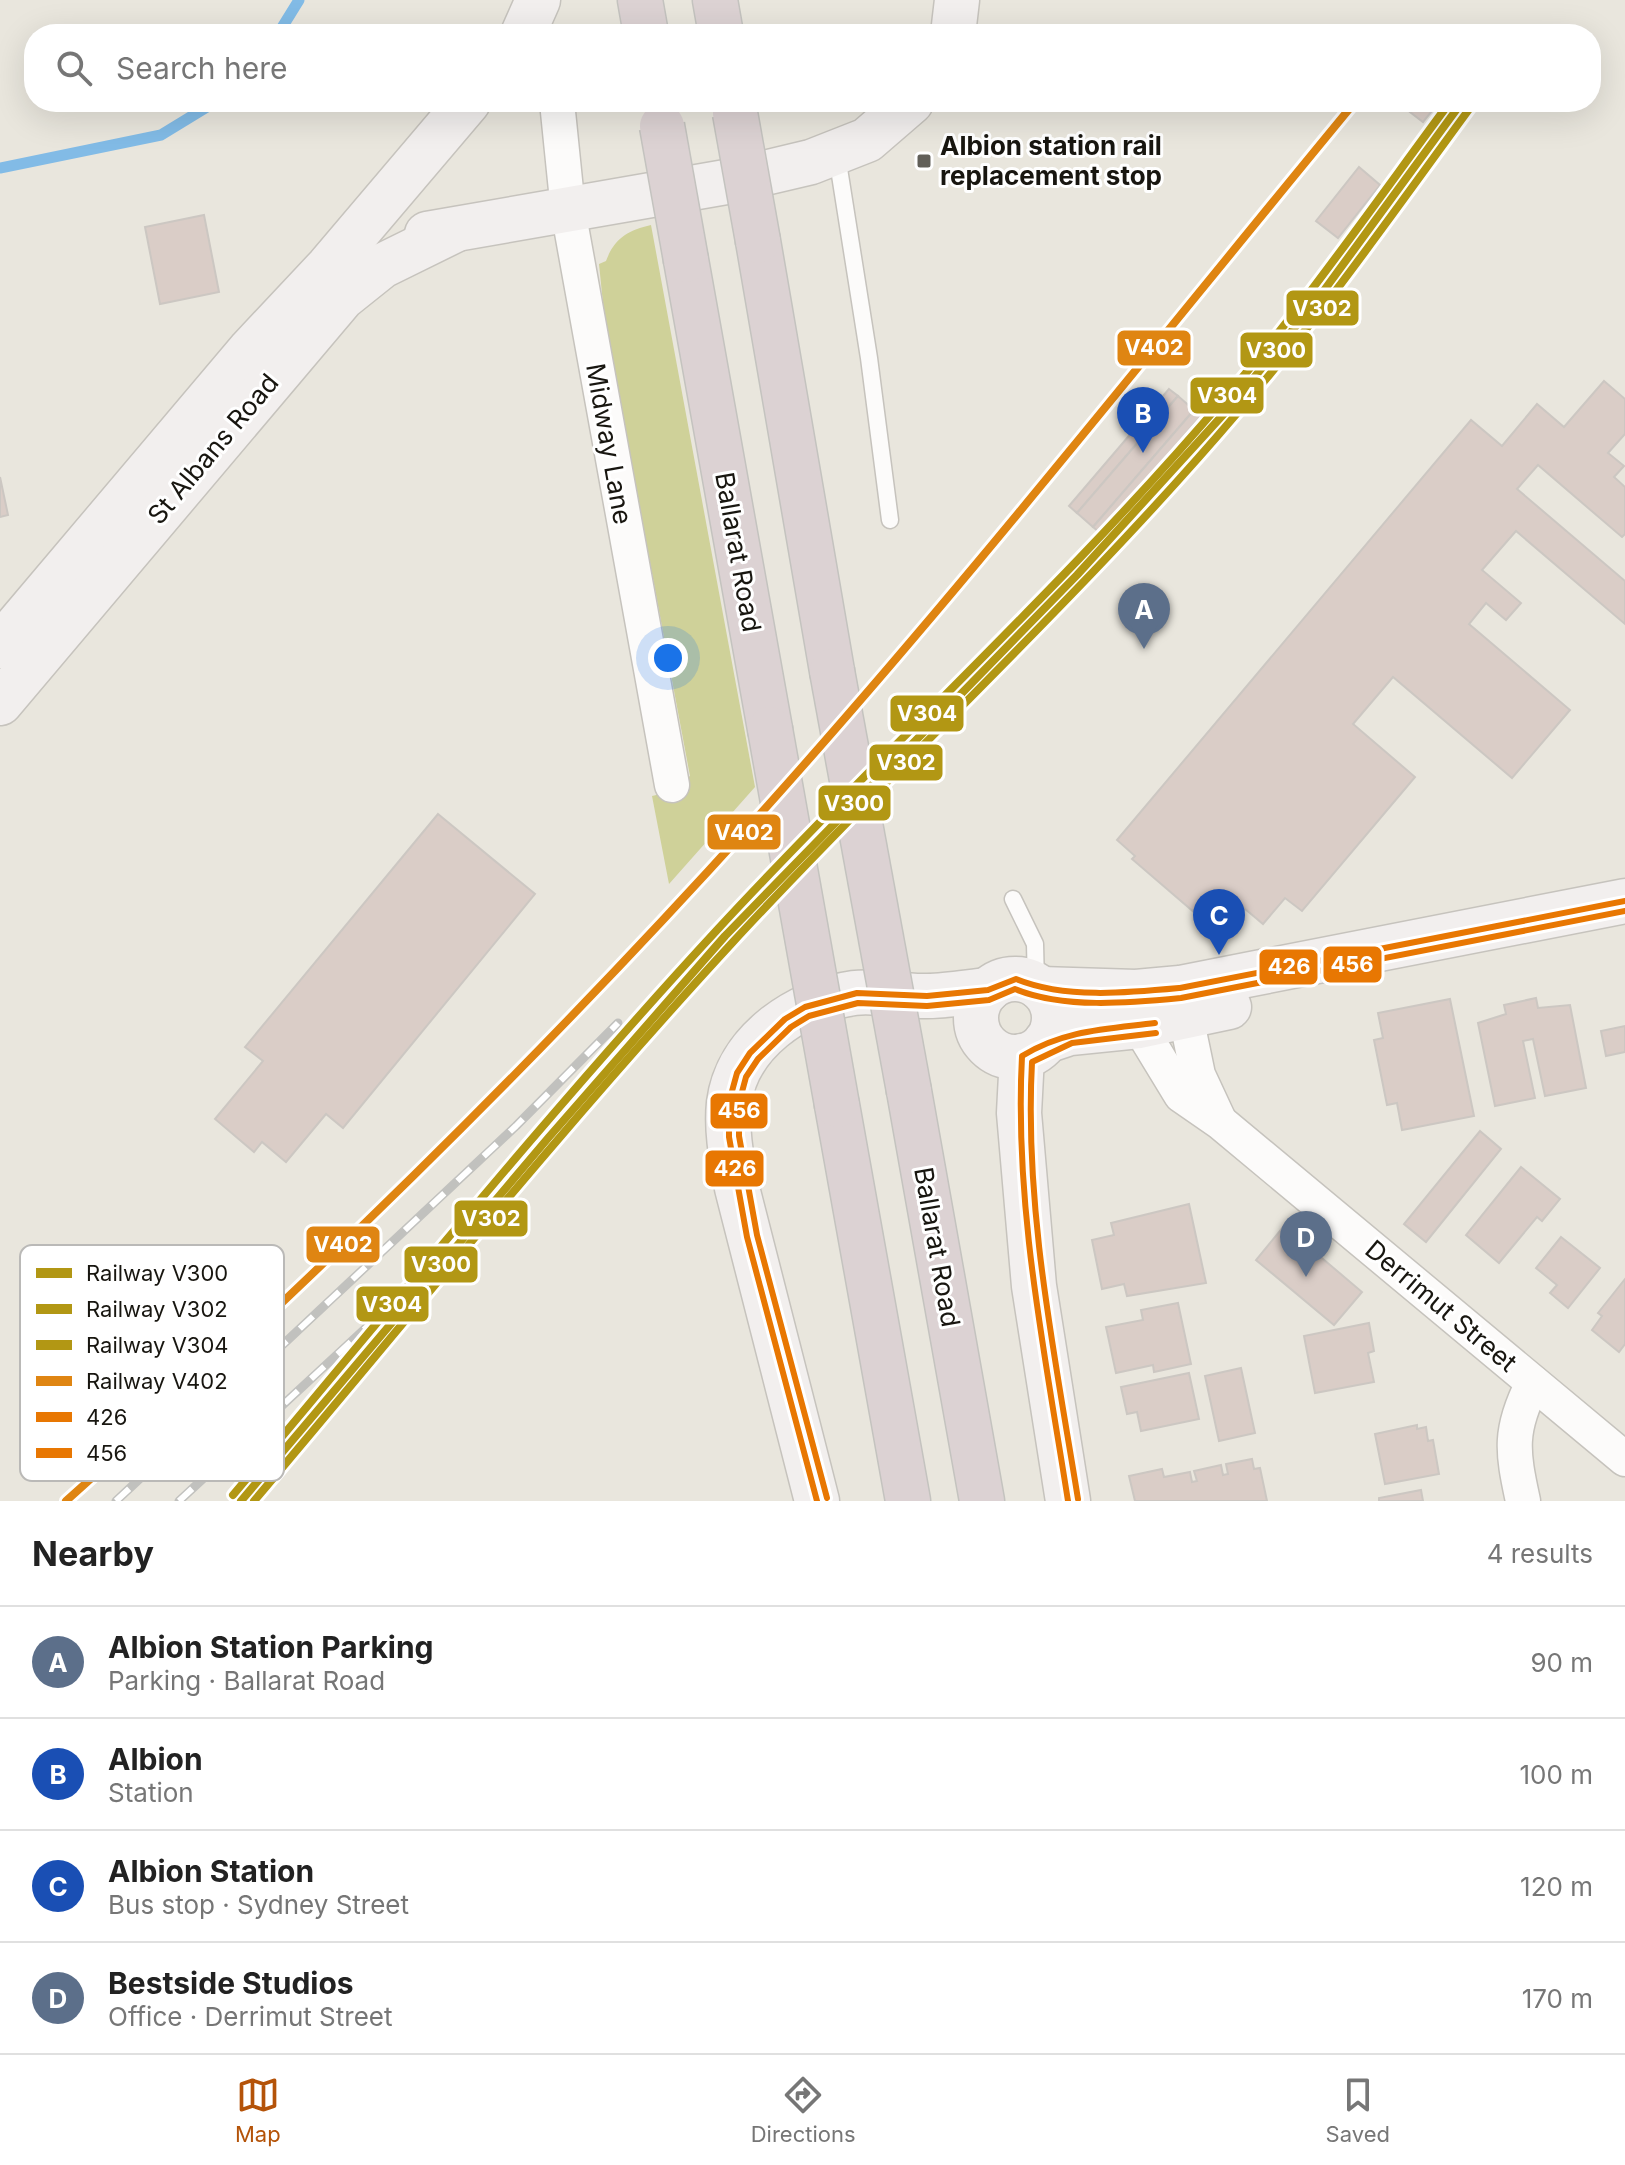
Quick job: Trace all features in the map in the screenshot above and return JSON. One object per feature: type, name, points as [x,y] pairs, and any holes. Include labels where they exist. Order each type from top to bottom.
[{"type":"highway","points":[[640,0],[644,24]]},
{"type":"highway","points":[[715,0],[719,24]]},
{"type":"highway","name":"Ballarat Road","points":[[735,112],[982,1501]]},
{"type":"highway","name":"Ballarat Road","points":[[660,114],[908,1501]]},
{"type":"street","points":[[928,24],[929,0]]},
{"type":"street","points":[[954,24],[957,0]]},
{"type":"street","name":"St Albans Road","points":[[0,703],[167,476],[251,349],[328,267],[460,112]]},
{"type":"street","name":"Midway Lane","points":[[558,112],[568,210],[672,785]]},
{"type":"street","name":"St Albans Road","points":[[328,267],[352,253],[391,239],[726,182],[837,155],[867,140],[898,112]]},
{"type":"street","name":"St Albans Road","points":[[0,646],[342,298],[382,266],[455,230]]},
{"type":"street","points":[[988,990],[977,1009],[978,1031],[991,1049],[1012,1057],[1070,1033],[1139,1026],[1183,1003],[1377,952],[1625,901]]},
{"type":"street","points":[[817,1501],[737,1188],[729,1137],[729,1102],[737,1073],[750,1053],[785,1019],[805,1007],[857,993],[927,996],[988,990],[1006,980],[1039,987],[1119,993],[1183,1003]]},
{"type":"street","points":[[1039,987],[1053,1009],[1052,1031],[1034,1048],[1019,1113],[1034,1286],[1068,1501]]},
{"type":"street","name":"Derrimut Street","points":[[1183,1003],[1198,1075],[1220,1122]]},
{"type":"street","name":"Derrimut Street","points":[[1139,1026],[1181,1095],[1220,1122],[1625,1459]]},
{"type":"street","points":[[1523,1501],[1512,1451],[1520,1409],[1533,1383]]},
{"type":"lane","points":[[837,155],[869,358],[890,520]]},
{"type":"lane","points":[[1013,899],[1035,944],[1039,987]]},
{"type":"green space","points":[[651,225],[755,787],[669,884],[652,796],[669,792],[690,776],[605,323],[599,264],[606,261],[623,237]]},
{"type":"building","points":[[1410,112],[1431,112],[1423,122]]},
{"type":"building","points":[[1359,167],[1380,185],[1338,238],[1316,221]]},
{"type":"building","points":[[204,215],[219,292],[160,304],[145,227]]},
{"type":"building","points":[[1604,381],[1625,399],[1625,434],[1608,453],[1624,466],[1614,477],[1625,487],[1625,534],[1622,537],[1538,465],[1517,489],[1625,581],[1625,624],[1516,531],[1482,570],[1521,603],[1506,620],[1486,603],[1469,624],[1570,710],[1512,778],[1393,677],[1353,724],[1415,777],[1302,911],[1285,898],[1263,924],[1225,892],[1202,919],[1132,859],[1135,856],[1117,840],[1471,420],[1502,446],[1537,404],[1564,427]]},
{"type":"building","points":[[1169,389],[1178,396],[1077,513],[1069,506]]},
{"type":"building","points":[[1178,396],[1194,410],[1093,527],[1077,513]]},
{"type":"building","points":[[1194,410],[1201,416],[1100,533],[1093,527]]},
{"type":"building","points":[[0,477],[8,515],[0,517]]},
{"type":"building","points":[[438,814],[535,894],[343,1128],[326,1114],[286,1162],[262,1142],[254,1152],[215,1119],[263,1061],[245,1047]]},
{"type":"building","points":[[1536,998],[1538,1008],[1570,1005],[1586,1088],[1545,1096],[1533,1039],[1523,1041],[1535,1098],[1495,1106],[1478,1023],[1506,1014],[1504,1005]]},
{"type":"building","points":[[1450,999],[1474,1116],[1402,1130],[1397,1103],[1387,1105],[1374,1040],[1383,1038],[1378,1013]]},
{"type":"building","points":[[1625,1026],[1625,1052],[1606,1056],[1601,1031]]},
{"type":"building","points":[[1480,1131],[1501,1149],[1426,1242],[1404,1224]]},
{"type":"building","points":[[1521,1167],[1560,1199],[1542,1221],[1537,1217],[1499,1263],[1466,1235]]},
{"type":"building","points":[[1189,1204],[1206,1283],[1127,1296],[1124,1284],[1102,1289],[1092,1240],[1114,1235],[1111,1223]]},
{"type":"building","points":[[1284,1226],[1362,1292],[1334,1325],[1256,1260]]},
{"type":"building","points":[[1561,1237],[1600,1268],[1568,1308],[1550,1293],[1557,1285],[1536,1268]]},
{"type":"building","points":[[1625,1279],[1625,1344],[1619,1352],[1592,1330],[1602,1316],[1598,1313]]},
{"type":"building","points":[[1178,1303],[1191,1364],[1154,1372],[1153,1365],[1116,1373],[1106,1327],[1143,1320],[1141,1310]]},
{"type":"building","points":[[1369,1323],[1374,1351],[1368,1353],[1374,1382],[1315,1393],[1304,1336]]},
{"type":"building","points":[[1241,1368],[1255,1433],[1219,1441],[1205,1376]]},
{"type":"building","points":[[1189,1373],[1199,1419],[1141,1431],[1137,1412],[1127,1414],[1121,1387]]},
{"type":"building","points":[[1417,1425],[1417,1429],[1426,1427],[1428,1441],[1433,1440],[1439,1474],[1385,1484],[1375,1434]]},
{"type":"building","points":[[1252,1459],[1254,1469],[1260,1468],[1267,1501],[1135,1501],[1129,1476],[1162,1469],[1164,1477],[1190,1472],[1192,1482],[1197,1481],[1194,1471],[1221,1465],[1223,1475],[1228,1474],[1226,1464]]},
{"type":"building","points":[[1421,1490],[1423,1501],[1379,1501],[1379,1498]]},
{"type":"waterway","points":[[284,24],[299,0]]},
{"type":"waterway","points":[[0,168],[161,135],[199,112]]},
{"type":"railway","points":[[284,1344],[516,1126],[618,1023]]},
{"type":"railway","points":[[284,1404],[423,1275],[507,1188]]},
{"type":"railway","points":[[116,1501],[137,1481]]},
{"type":"railway","points":[[179,1501],[201,1481]]},
{"type":"rail line","name":"V402","points":[[284,1301],[504,1085],[753,822],[908,645],[1347,112]]},
{"type":"rail line","name":"V304","points":[[284,1434],[593,1068],[717,930],[1102,535],[1225,398],[1312,289],[1443,112]]},
{"type":"rail line","name":"V300","points":[[284,1450],[549,1137],[725,936],[1077,575],[1231,406],[1317,300],[1455,112]]},
{"type":"rail line","name":"V302","points":[[284,1465],[549,1149],[670,1011],[795,876],[1116,548],[1239,411],[1329,300],[1467,112]]},
{"type":"rail line","name":"V402","points":[[66,1501],[88,1481]]},
{"type":"rail line","name":"V304","points":[[233,1495],[245,1481]]},
{"type":"rail line","name":"V300","points":[[241,1501],[258,1481]]},
{"type":"rail line","name":"V302","points":[[254,1501],[271,1481]]},
{"type":"transit line","name":"426","points":[[817,1501],[747,1237],[729,1137],[729,1102],[737,1073],[750,1053],[785,1019],[805,1007],[857,993],[927,996],[988,990],[1016,979],[1075,992],[1118,993],[1180,988],[1625,901]]},
{"type":"transit line","name":"456","points":[[827,1498],[757,1235],[739,1136],[739,1103],[746,1077],[758,1059],[791,1027],[809,1016],[858,1003],[927,1006],[989,1000],[1015,989],[1054,1000],[1075,1002],[1118,1003],[1181,998],[1625,911]]},
{"type":"transit line","name":"426","points":[[1068,1501],[1041,1335],[1027,1224],[1021,1112],[1022,1056],[1070,1036],[1155,1023]]},
{"type":"transit line","name":"456","points":[[1078,1499],[1051,1336],[1037,1227],[1031,1117],[1032,1062],[1072,1043],[1156,1033]]},
{"type":"place","name":"Albion station rail replacement stop","points":[[924,161]]},
{"type":"place","name":"Albion","points":[[1143,453]]},
{"type":"place","name":"Albion Station Parking","points":[[1144,649]]},
{"type":"place","name":"Albion Station","points":[[1219,955]]},
{"type":"place","name":"Bestside Studios","points":[[1306,1277]]}]
